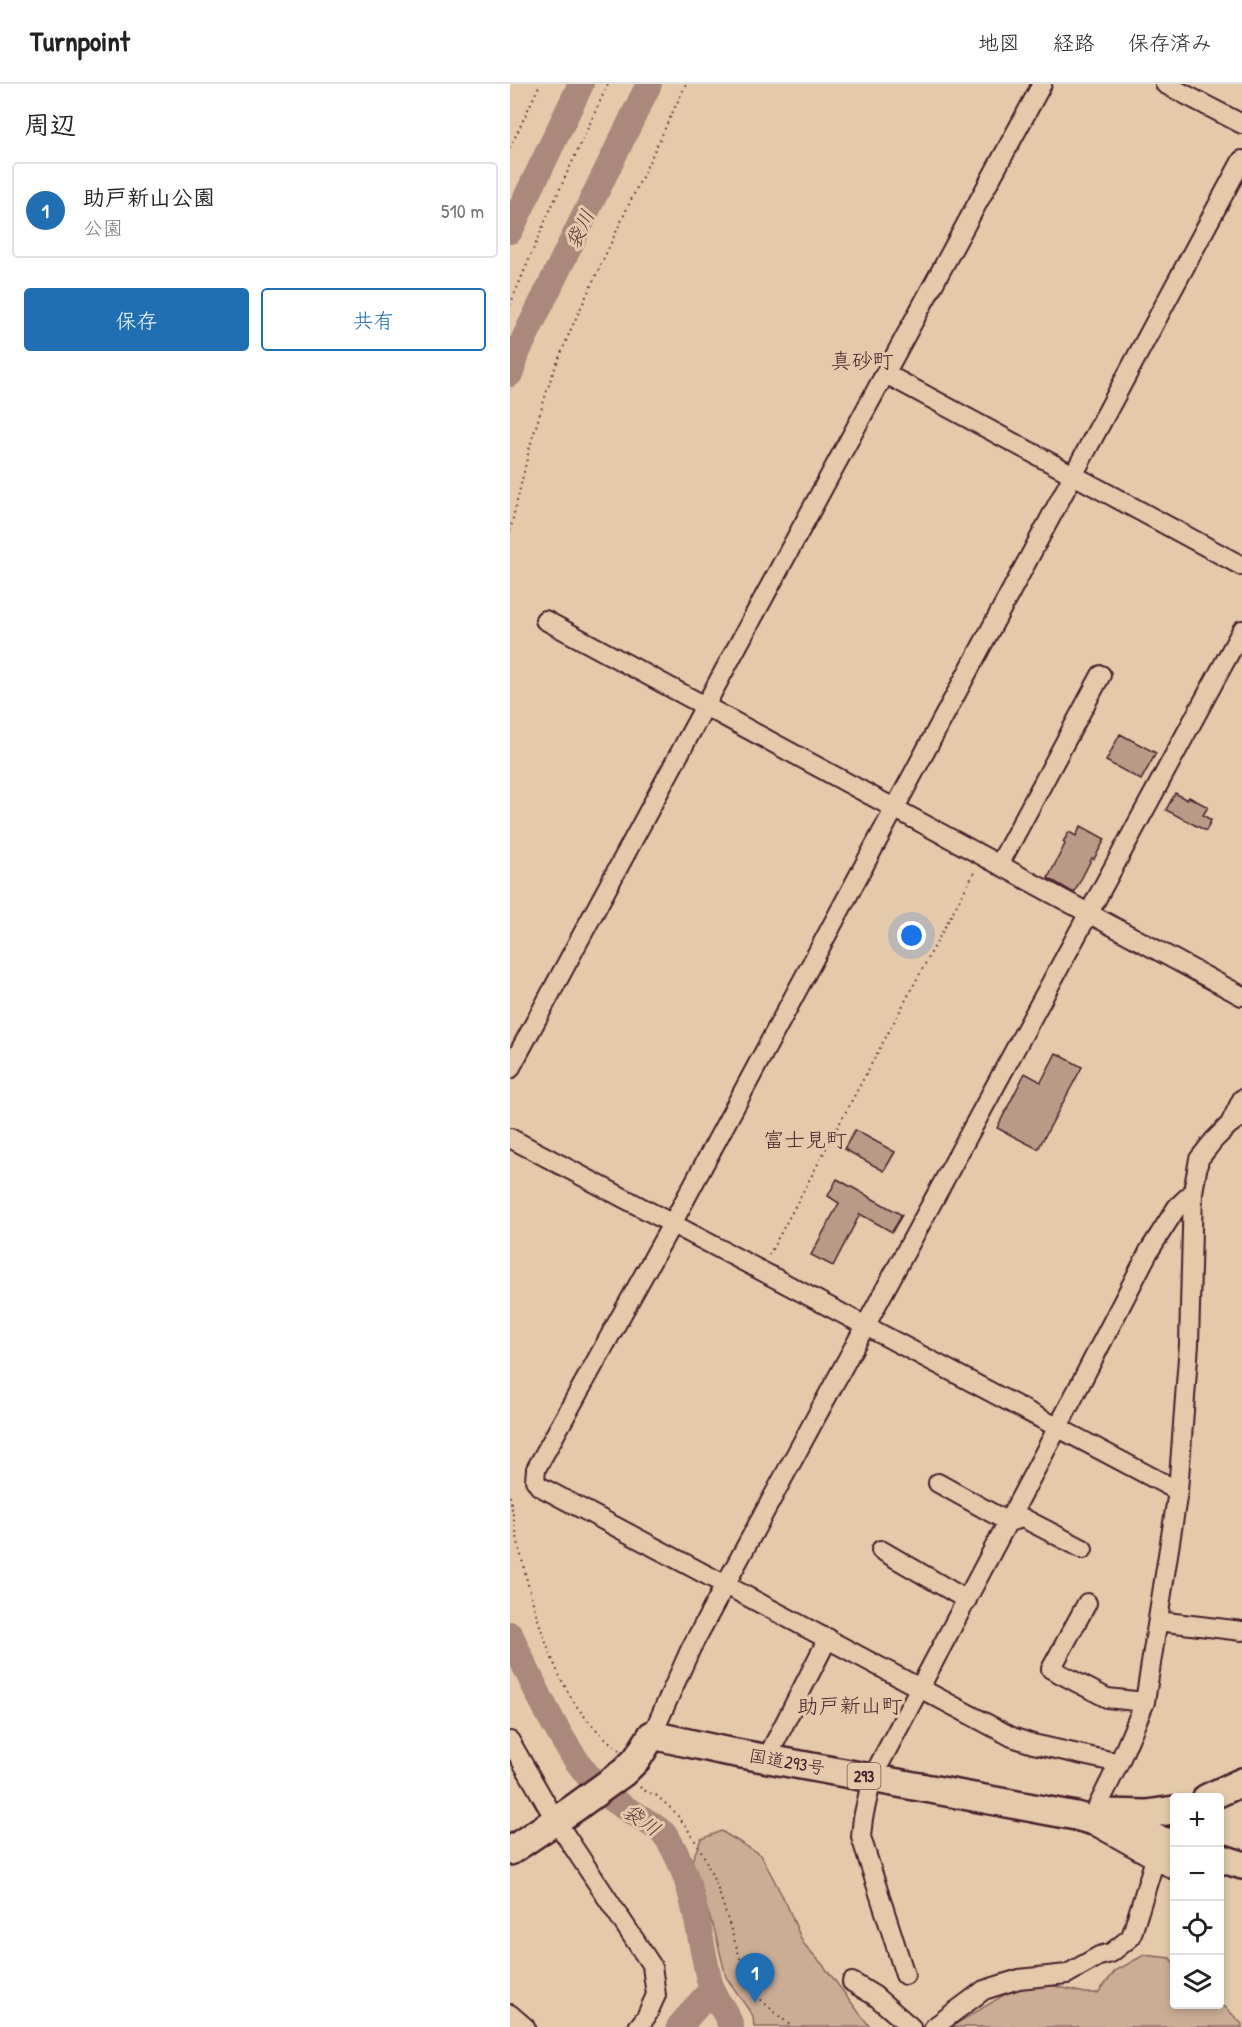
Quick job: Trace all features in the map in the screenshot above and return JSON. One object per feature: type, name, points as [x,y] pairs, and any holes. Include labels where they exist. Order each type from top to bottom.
[{"type":"highway","points":[[510,1851],[627,1769],[645,1748],[652,1735]]},
{"type":"highway","name":"国道293号","points":[[652,1735],[769,1759],[1087,1816],[1148,1814],[1170,1811]]},
{"type":"highway","points":[[1216,1793],[1242,1782]]},
{"type":"highway","name":"国道293号","points":[[1087,1816],[1165,1851]]},
{"type":"highway","points":[[1224,1859],[1242,1866]]},
{"type":"street","points":[[510,1069],[1042,84]]},
{"type":"street","points":[[1165,84],[1242,124]]},
{"type":"street","points":[[1119,1763],[1012,1737],[540,1486],[535,1480],[536,1469],[672,1224],[1242,160]]},
{"type":"street","points":[[886,374],[1242,566]]},
{"type":"street","points":[[545,620],[1242,996]]},
{"type":"street","points":[[652,1735],[683,1665],[1242,630]]},
{"type":"street","points":[[991,860],[1101,675]]},
{"type":"street","points":[[1087,1816],[1119,1763],[1145,1702],[1178,1491],[1189,1344],[1193,1192],[1199,1159],[1214,1140],[1236,1120],[1242,1099]]},
{"type":"street","points":[[510,1138],[1178,1491]]},
{"type":"street","points":[[905,1975],[861,1837],[862,1818],[872,1778],[1149,1251],[1177,1207],[1193,1192]]},
{"type":"street","points":[[938,1483],[1008,1522],[1023,1518],[1083,1549]]},
{"type":"street","points":[[881,1550],[967,1600]]},
{"type":"street","points":[[1087,1603],[1051,1669],[1107,1698],[1145,1702]]},
{"type":"street","points":[[1158,1621],[1242,1631]]},
{"type":"street","points":[[769,1759],[773,1746],[828,1638]]},
{"type":"street","points":[[510,1741],[515,1767],[564,1815],[652,1966],[656,1995],[646,2018],[638,2027]]},
{"type":"street","points":[[934,2027],[984,1990],[1019,1979],[1068,1974],[1099,1956],[1111,1953],[1131,1936],[1165,1851]]},
{"type":"street","points":[[1224,1874],[1242,1866]]},
{"type":"street","points":[[852,1982],[875,1996],[911,2027]]},
{"type":"path","points":[[510,147],[540,84]]},
{"type":"path","points":[[510,305],[546,219],[608,84]]},
{"type":"path","points":[[510,531],[530,446],[551,378],[686,84]]},
{"type":"path","points":[[760,1271],[991,860]]},
{"type":"path","points":[[510,1496],[526,1574],[553,1659],[577,1707],[642,1790],[657,1796],[674,1811],[687,1828],[703,1854],[719,1892],[748,1983],[762,2001],[792,2027]]},
{"type":"shaded area","points":[[721,1831],[761,1855],[787,1905],[803,1943],[823,1965],[870,2027],[754,2027],[753,2016],[726,1977],[715,1932],[691,1863],[701,1839]]},
{"type":"shaded area","points":[[1144,1955],[1170,1958],[1170,2009],[1224,2009],[1224,2007],[1242,2024],[1242,2027],[951,2027],[1029,1980],[1085,1993],[1098,1993],[1115,1971]]},
{"type":"building","points":[[1120,734],[1156,753],[1141,780],[1106,761]]},
{"type":"building","points":[[1175,793],[1208,807],[1203,815],[1211,820],[1206,831],[1166,810]]},
{"type":"building","points":[[1081,826],[1105,839],[1094,859],[1092,858],[1074,893],[1048,878],[1069,832],[1076,836]]},
{"type":"building","points":[[1056,1053],[1082,1067],[1038,1149],[997,1128],[1025,1073],[1041,1082]]},
{"type":"building","points":[[855,1130],[895,1152],[884,1171],[844,1149]]},
{"type":"building","points":[[837,1179],[902,1215],[892,1232],[860,1214],[833,1266],[811,1255],[839,1203],[828,1196]]},
{"type":"waterway","points":[[510,231],[581,84]]},
{"type":"waterway","name":"袋川","points":[[510,374],[518,351],[649,84]]},
{"type":"waterway","name":"袋川","points":[[510,1634],[551,1719],[590,1779],[611,1799],[656,1827],[668,1839],[685,1874],[711,1987],[731,2027]]},
{"type":"waterway","points":[[679,2027],[711,1990]]},
{"type":"place","name":"助戸新山公園","points":[[755,2003]]},
{"type":"district","name":"真砂町","points":[[862,361]]},
{"type":"district","name":"富士見町","points":[[805,1140]]},
{"type":"district","name":"助戸新山町","points":[[850,1706]]}]
